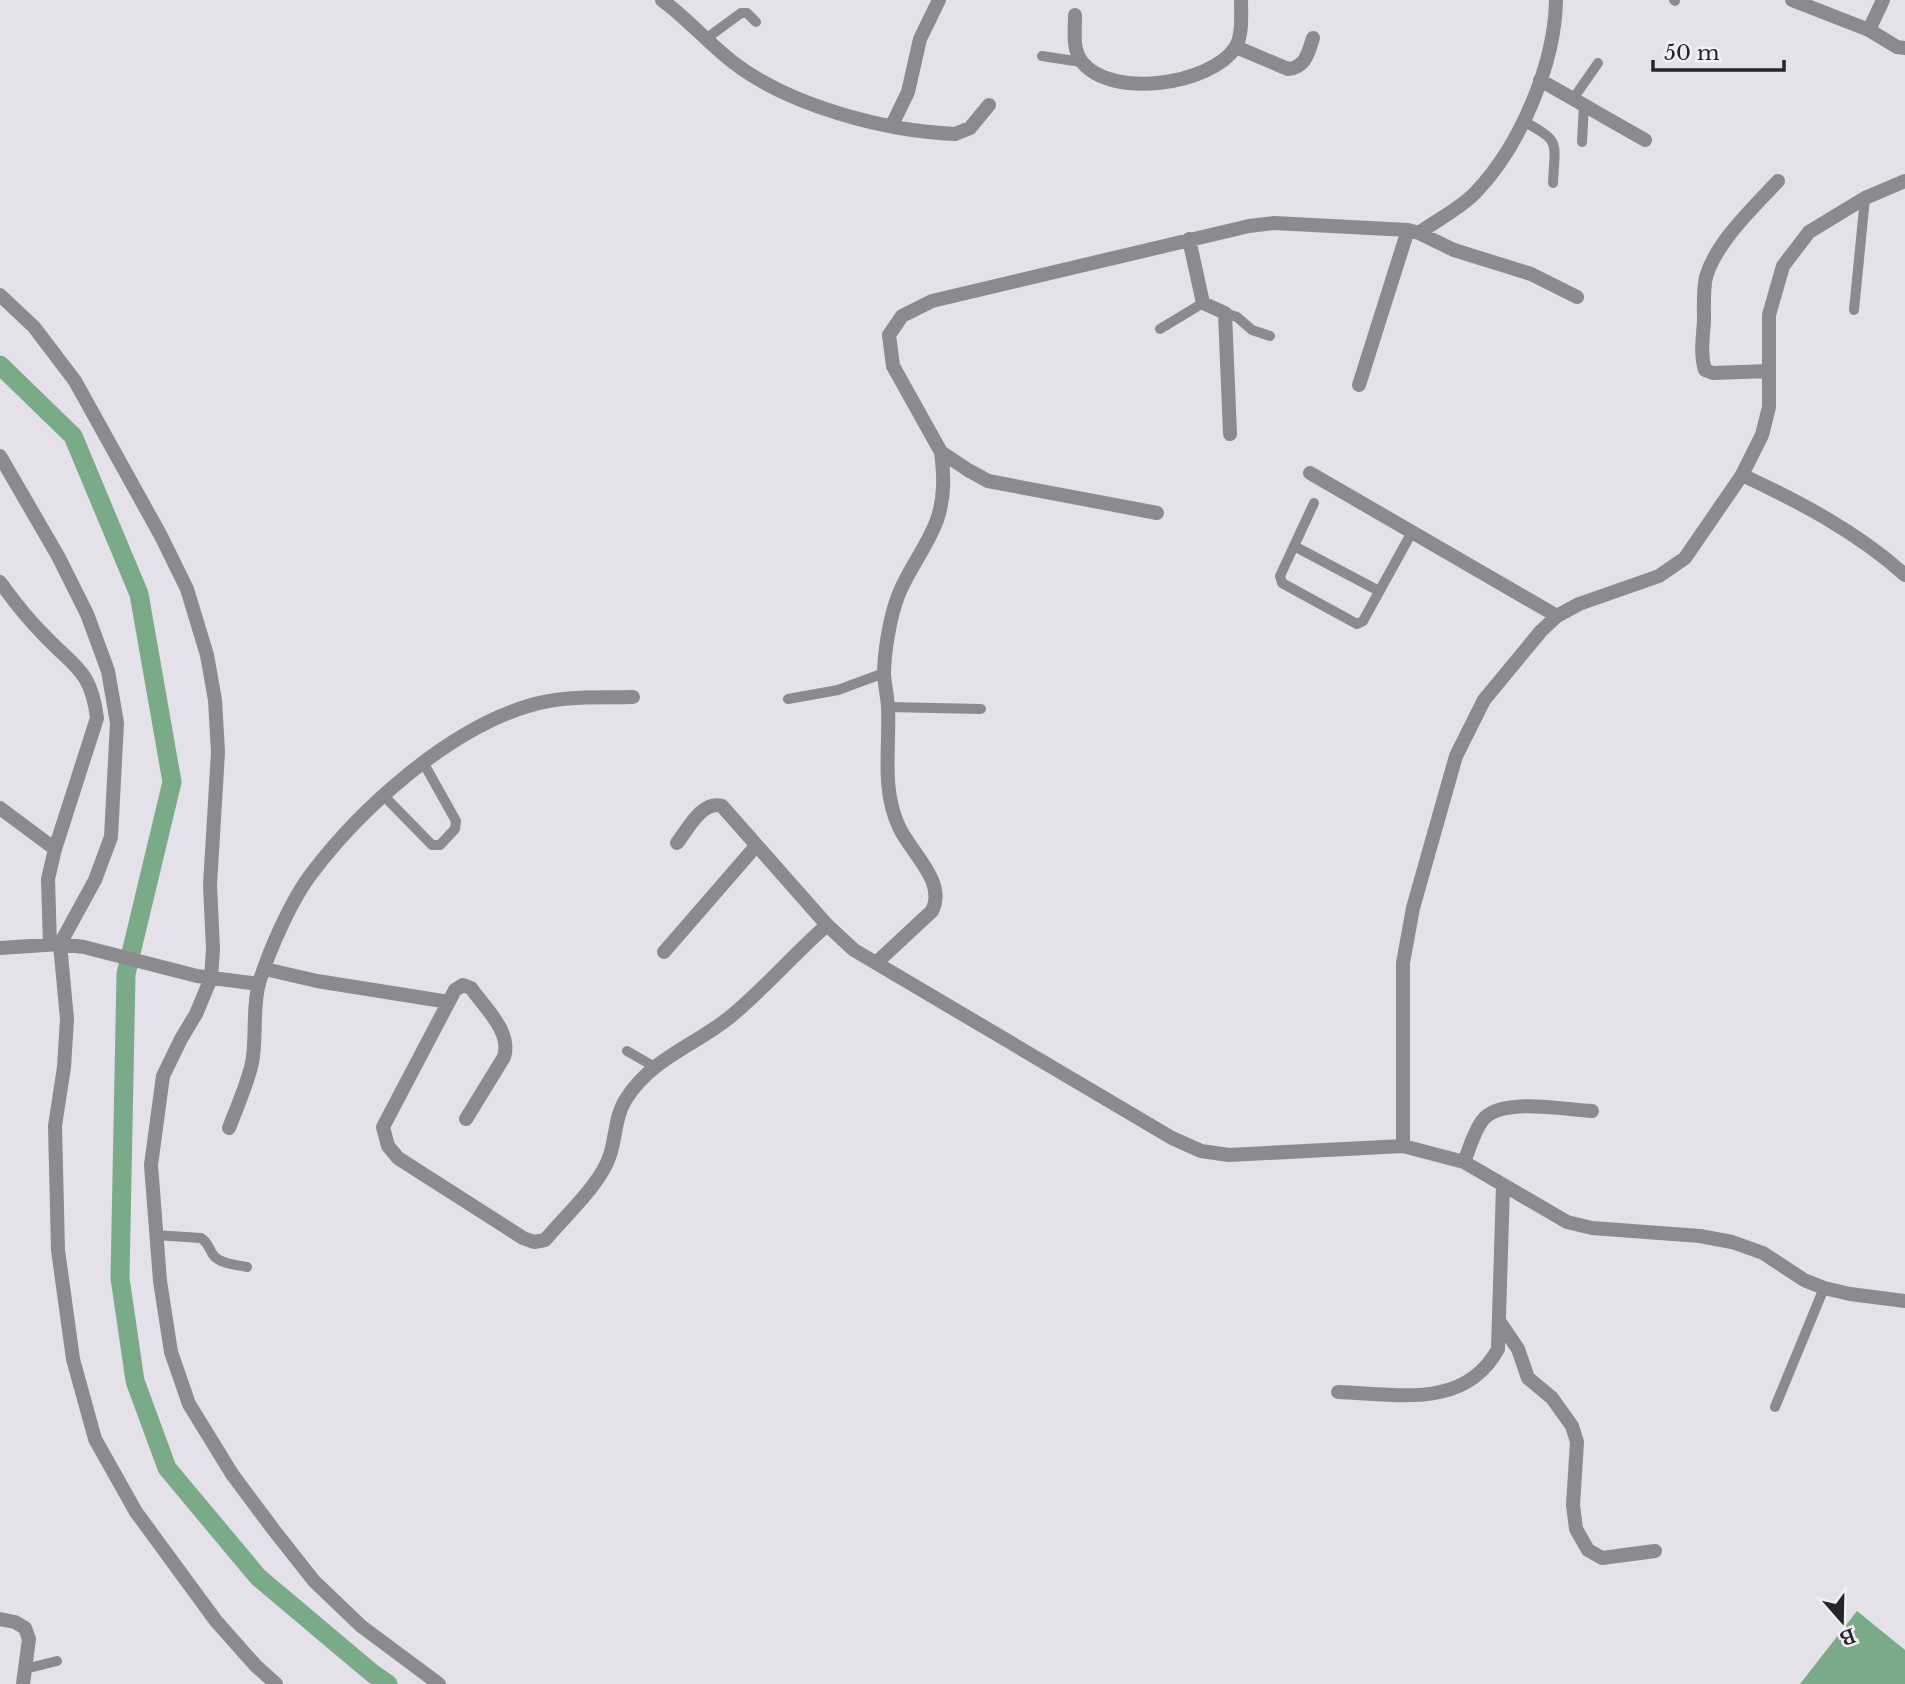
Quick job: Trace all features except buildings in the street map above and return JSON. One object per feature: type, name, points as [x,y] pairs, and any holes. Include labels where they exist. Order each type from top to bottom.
[{"type":"street","points":[[662,0],[683,15],[732,62],[755,78],[830,111],[855,119],[955,134],[970,128],[989,105]]},
{"type":"street","points":[[892,125],[908,92],[920,39],[939,0]]},
{"type":"street","points":[[1075,15],[1075,46],[1081,62],[1095,72],[1124,84],[1167,83],[1203,72],[1236,47],[1240,32],[1241,0]]},
{"type":"street","points":[[1359,385],[1414,231],[1476,193],[1506,152],[1522,121],[1548,57],[1556,0]]},
{"type":"street","points":[[1792,0],[1869,30],[1898,47],[1905,48]]},
{"type":"street","points":[[1869,30],[1883,0]]},
{"type":"street","points":[[1236,47],[1289,69],[1297,68],[1304,62],[1313,38]]},
{"type":"street","points":[[1540,80],[1645,140]]},
{"type":"street","points":[[1769,371],[1713,373],[1705,370],[1702,361],[1704,309],[1706,277],[1718,253],[1738,225],[1778,181]]},
{"type":"street","points":[[1403,1146],[1403,963],[1413,908],[1456,756],[1483,700],[1557,616],[1579,604],[1659,576],[1685,558],[1742,475],[1762,435],[1769,407],[1769,315],[1783,266],[1809,232],[1865,198],[1905,181]]},
{"type":"street","points":[[876,963],[932,911],[938,901],[934,882],[899,826],[886,775],[888,707],[884,673],[891,623],[898,596],[937,519],[944,483],[941,452],[893,366],[889,335],[902,316],[932,301],[1189,239],[1274,223],[1414,231],[1474,258],[1531,274],[1577,297]]},
{"type":"street","points":[[1189,239],[1203,303],[1225,313],[1230,435]]},
{"type":"street","points":[[0,295],[34,327],[75,381],[161,536],[187,589],[207,655],[215,700],[218,752],[209,885],[213,948],[196,1014],[163,1076],[150,1166],[160,1280],[171,1352],[189,1405],[225,1463],[314,1581],[361,1626],[439,1684]]},
{"type":"street","points":[[941,452],[988,481],[1157,513]]},
{"type":"street","points":[[0,456],[58,556],[87,614],[108,671],[117,723],[111,837],[95,880],[55,944]]},
{"type":"street","points":[[1310,473],[1557,616]]},
{"type":"street","points":[[1742,475],[1790,497],[1839,525],[1905,575]]},
{"type":"street","points":[[0,582],[43,635],[79,668],[94,696],[97,718],[48,879],[67,1019],[64,1067],[55,1126],[58,1250],[73,1359],[95,1439],[136,1512],[216,1622],[276,1684]]},
{"type":"street","points":[[229,1128],[252,1061],[259,984],[283,923],[311,874],[359,820],[423,762],[481,727],[528,706],[572,698],[633,697]]},
{"type":"street","points":[[677,843],[706,807],[714,803],[722,806],[827,925],[854,950],[1172,1138],[1201,1150],[1229,1155],[1403,1146],[1464,1161],[1567,1223],[1592,1228],[1700,1236],[1732,1242],[1763,1253],[1804,1280],[1824,1288],[1905,1301]]},
{"type":"street","points":[[0,808],[55,849]]},
{"type":"street","points":[[664,952],[757,846]]},
{"type":"street","points":[[466,1119],[504,1057],[507,1047],[505,1036],[471,988],[463,985],[455,990],[383,1127],[388,1146],[398,1158],[523,1238],[534,1242],[545,1240],[599,1177],[610,1156],[616,1121],[625,1100],[653,1066],[732,1016],[827,925]]},
{"type":"street","points":[[0,948],[55,944],[84,947],[204,977],[259,984]]},
{"type":"street","points":[[265,970],[449,1002]]},
{"type":"street","points":[[1464,1161],[1482,1121],[1494,1110],[1509,1106],[1592,1111]]},
{"type":"street","points":[[1338,1392],[1446,1393],[1462,1386],[1490,1365],[1498,1349],[1503,1186]]},
{"type":"street","points":[[1499,1321],[1518,1349],[1528,1378],[1552,1398],[1572,1426],[1577,1442],[1573,1505],[1576,1529],[1588,1550],[1602,1558],[1655,1551]]},
{"type":"street","points":[[0,1619],[15,1622],[25,1628],[29,1639],[24,1677]]},
{"type":"lane","points":[[707,38],[741,13],[747,13],[756,22]]},
{"type":"lane","points":[[1042,56],[1081,62]]},
{"type":"lane","points":[[1581,142],[1578,102],[1598,63]]},
{"type":"lane","points":[[1522,121],[1551,136],[1554,146],[1553,183]]},
{"type":"lane","points":[[1854,310],[1865,198]]},
{"type":"lane","points":[[1160,329],[1203,303]]},
{"type":"lane","points":[[1225,313],[1237,317],[1252,330],[1270,335]]},
{"type":"lane","points":[[1314,503],[1280,576],[1282,583],[1357,624],[1363,621],[1412,532]]},
{"type":"lane","points":[[1294,546],[1379,591]]},
{"type":"lane","points":[[788,699],[838,690],[884,673]]},
{"type":"lane","points":[[888,707],[981,709]]},
{"type":"lane","points":[[384,796],[432,845],[440,845],[455,829],[456,821],[423,762]]},
{"type":"lane","points":[[627,1051],[653,1066]]},
{"type":"lane","points":[[155,1235],[201,1238],[220,1261],[247,1267]]},
{"type":"lane","points":[[1775,1407],[1824,1288]]},
{"type":"lane","points":[[24,1677],[57,1661]]},
{"type":"shaded area","points":[[1857,1611],[1905,1650],[1905,1684],[1800,1684]]},
{"type":"waterway","points":[[0,365],[73,436],[139,594],[172,782],[126,974],[120,1278],[135,1381],[167,1468],[258,1577],[388,1684]]}]
